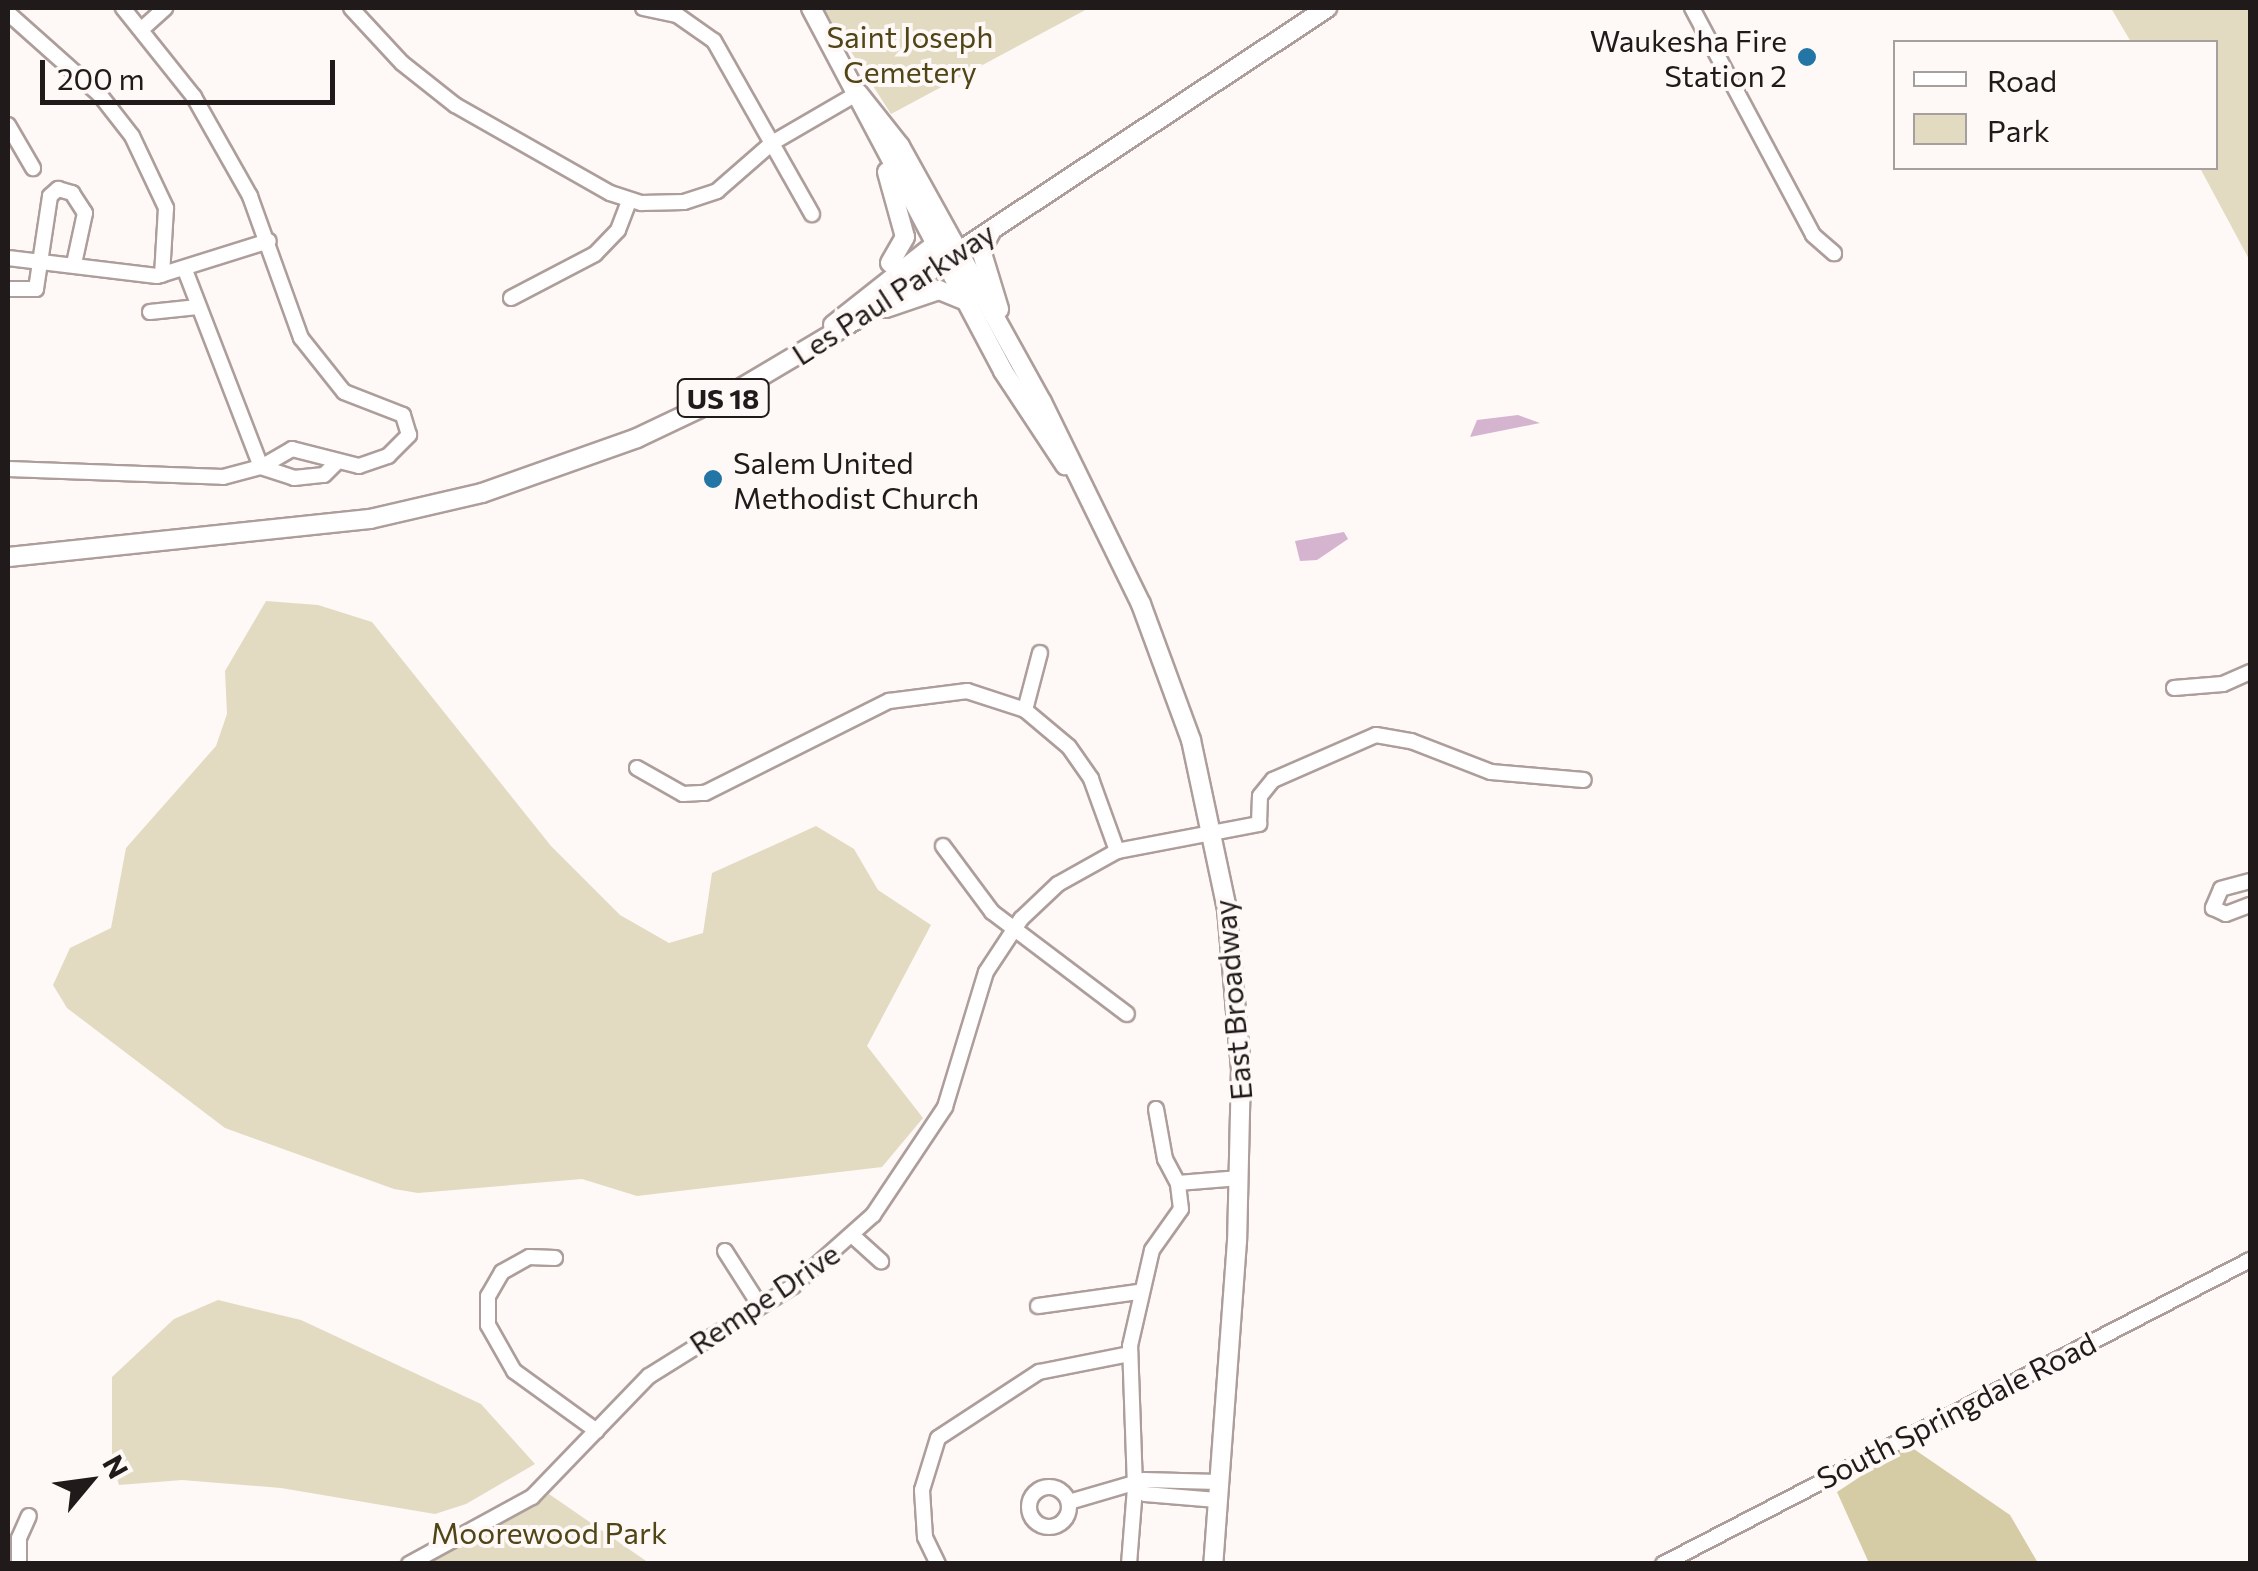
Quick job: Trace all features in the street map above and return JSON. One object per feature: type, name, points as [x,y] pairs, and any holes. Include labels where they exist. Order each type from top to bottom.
[{"type":"main road","name":"East Broadway","points":[[811,8],[858,93],[875,134],[1007,338],[1166,661],[1210,829],[1238,1002],[1240,1178],[1212,1564]]},
{"type":"main road","name":"Les Paul Parkway","points":[[8,557],[281,533],[465,498],[637,438],[810,348],[858,318],[944,244],[994,228],[1327,8]]},
{"type":"main road","name":"East Broadway","points":[[858,93],[886,123],[968,304],[1024,408],[1068,466]]},
{"type":"main road","points":[[875,134],[905,229],[890,263]]},
{"type":"main road","points":[[994,228],[982,250],[1007,338]]},
{"type":"main road","points":[[810,348],[850,309],[944,244]]},
{"type":"main road","points":[[858,318],[939,290],[959,294],[968,304]]},
{"type":"street","points":[[8,469],[223,477],[261,467],[292,449],[335,464],[359,466],[388,456],[409,436],[403,415],[344,392],[302,338],[269,241],[194,97],[143,28],[123,8]]},
{"type":"street","points":[[143,28],[165,8]]},
{"type":"street","points":[[351,8],[425,84],[629,200],[702,197],[772,142],[858,93]]},
{"type":"street","points":[[643,8],[676,15],[714,41],[812,214]]},
{"type":"street","points":[[1692,8],[1812,235],[1834,253]]},
{"type":"street","points":[[8,13],[88,83],[132,136],[166,208],[162,275]]},
{"type":"street","points":[[8,125],[33,168]]},
{"type":"street","points":[[8,289],[36,289],[50,196],[64,189],[85,213],[74,264]]},
{"type":"street","points":[[511,298],[595,254],[618,230],[629,200]]},
{"type":"street","points":[[8,258],[162,275],[269,241]]},
{"type":"street","points":[[185,270],[261,467]]},
{"type":"street","points":[[150,312],[198,307]]},
{"type":"street","points":[[261,467],[294,478],[324,476],[335,464]]},
{"type":"street","points":[[1025,710],[1040,676],[1040,653]]},
{"type":"street","points":[[2174,688],[2223,684],[2250,672]]},
{"type":"street","points":[[637,768],[683,794],[705,794],[910,694],[967,691],[1025,710],[1081,762],[1117,851]]},
{"type":"street","name":"Rempe Drive","points":[[409,1564],[532,1497],[662,1366],[760,1306],[853,1236],[904,1176],[945,1107],[986,972],[1013,928],[1058,884],[1117,851],[1210,829],[1259,824],[1260,796],[1273,780],[1376,735],[1411,741],[1491,772],[1584,780]]},
{"type":"street","points":[[943,846],[974,895],[1127,1014]]},
{"type":"street","points":[[2250,881],[2221,889],[2214,908],[2226,914],[2250,905]]},
{"type":"street","points":[[1129,1564],[1135,1487],[1130,1354],[1138,1292],[1158,1238],[1181,1208],[1178,1183],[1165,1159],[1156,1109]]},
{"type":"street","points":[[1178,1183],[1240,1178]]},
{"type":"street","points":[[853,1236],[881,1261]]},
{"type":"street","points":[[725,1251],[760,1306]]},
{"type":"street","points":[[555,1258],[520,1260],[498,1276],[488,1296],[488,1325],[514,1371],[597,1431]]},
{"type":"street","name":"South Springdale Road","points":[[1663,1564],[2250,1260]]},
{"type":"street","points":[[1038,1306],[1138,1292]]},
{"type":"street","points":[[938,1564],[926,1537],[922,1490],[938,1438],[1039,1372],[1130,1354]]},
{"type":"street","points":[[1069,1502],[1135,1487],[1145,1494],[1217,1491]]},
{"type":"street","points":[[18,1564],[19,1538],[29,1516]]},
{"type":"green space","name":"Saint Joseph Cemetery","points":[[823,8],[1089,8],[891,114]]},
{"type":"green space","points":[[2111,8],[2250,8],[2250,261],[2201,170],[2218,170],[2218,40],[2130,40]]},
{"type":"green space","points":[[266,601],[318,605],[372,622],[551,846],[620,915],[669,943],[703,933],[712,873],[816,826],[854,849],[878,890],[931,925],[867,1046],[923,1118],[882,1167],[637,1196],[582,1179],[418,1193],[394,1189],[225,1128],[67,1008],[53,985],[70,948],[111,928],[126,848],[216,746],[227,714],[225,671]]},
{"type":"green space","points":[[218,1300],[301,1320],[481,1404],[535,1464],[466,1504],[435,1514],[281,1488],[182,1480],[119,1485],[112,1462],[112,1377],[174,1319]]},
{"type":"green space","name":"Moorewood Park","points":[[549,1494],[649,1563],[427,1564],[543,1499]]},
{"type":"shaded area","points":[[1518,415],[1540,423],[1470,437],[1477,420]]},
{"type":"shaded area","points":[[1344,532],[1348,539],[1317,560],[1300,561],[1295,541]]},
{"type":"shaded area","points":[[1908,1445],[2010,1515],[2038,1563],[1869,1563],[1837,1492]]},
{"type":"place","name":"Waukesha Fire Station 2","points":[[1807,57]]},
{"type":"place","name":"Salem United Methodist Church","points":[[713,479]]}]
